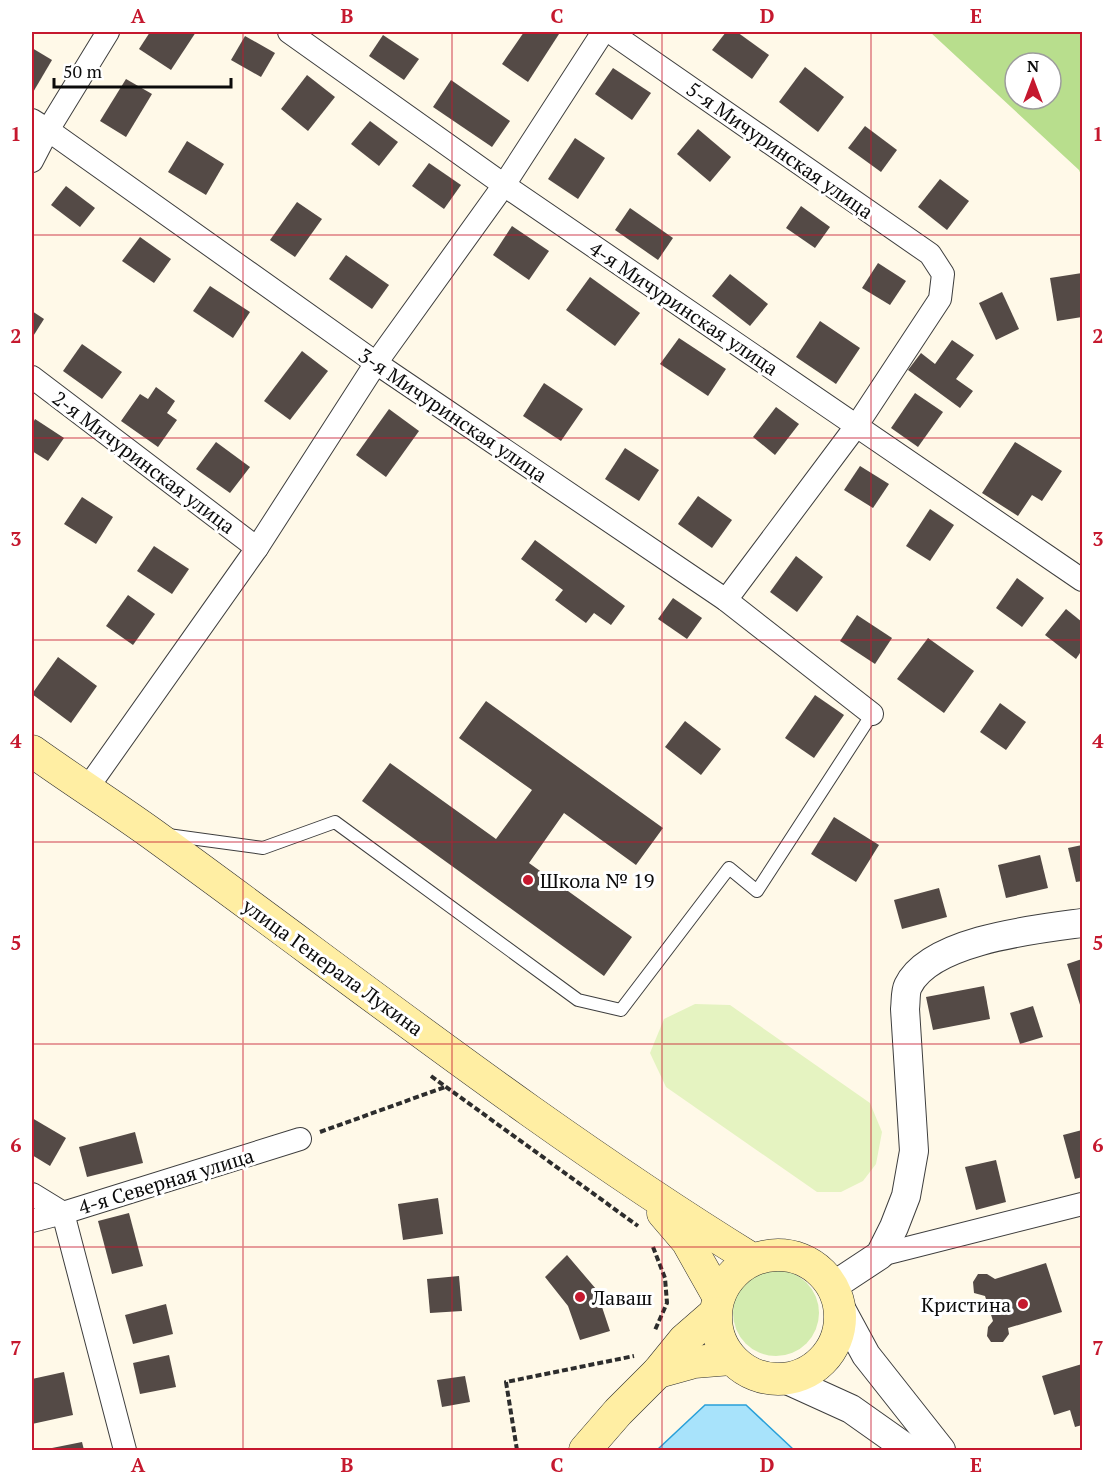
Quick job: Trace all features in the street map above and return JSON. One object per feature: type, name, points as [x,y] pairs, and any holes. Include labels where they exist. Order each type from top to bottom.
[{"type":"main road","name":"улица Генерала Лукина","points":[[32,751],[149,832],[393,1012],[635,1185],[752,1259]]},
{"type":"main road","name":"улица Генерала Лукина","points":[[635,1185],[679,1230],[716,1305]]},
{"type":"main road","points":[[585,1450],[618,1412],[651,1363],[684,1340],[716,1305],[731,1274],[752,1259],[783,1254],[812,1263],[836,1296],[840,1327],[833,1346],[821,1362],[804,1373],[785,1379],[770,1378],[756,1375],[731,1359],[718,1338],[716,1305]]},
{"type":"main road","points":[[651,1363],[731,1359]]},
{"type":"street","points":[[32,161],[40,125],[108,32]]},
{"type":"street","name":"4-я Мичуринская улица","points":[[289,32],[504,185],[1083,580]]},
{"type":"street","points":[[86,790],[257,548],[376,363],[504,185],[603,32]]},
{"type":"street","name":"5-я Мичуринская улица","points":[[610,32],[930,254],[943,274],[940,299],[857,425]]},
{"type":"street","name":"3-я Мичуринская улица","points":[[40,125],[376,363],[726,600],[872,714]]},
{"type":"street","name":"2-я Мичуринская улица","points":[[32,376],[257,548]]},
{"type":"street","points":[[726,600],[857,425]]},
{"type":"street","points":[[941,1450],[866,1354],[836,1296],[880,1255],[906,1196],[914,1151],[905,1009],[908,987],[930,962],[973,943],[1032,929],[1083,923]]},
{"type":"street","name":"4-я Северная улица","points":[[32,1221],[300,1139]]},
{"type":"street","points":[[32,1194],[63,1213],[125,1450]]},
{"type":"street","points":[[880,1255],[1083,1204]]},
{"type":"street","points":[[785,1379],[851,1409],[909,1450]]},
{"type":"lane","points":[[149,832],[263,848],[335,822],[578,1000],[621,1010],[729,868],[757,891],[872,714]]},
{"type":"path","points":[[300,1139],[445,1087]]},
{"type":"path","points":[[605,1202],[637,1225],[643,1233]]},
{"type":"path","points":[[649,1240],[655,1249],[666,1278],[667,1304],[653,1334]]},
{"type":"path","points":[[517,1450],[506,1382],[651,1363]]},
{"type":"green space","points":[[930,32],[1082,32],[1082,177],[1079,170],[1015,111],[1063,111],[1063,51],[1003,51],[1003,100]]},
{"type":"green space","points":[[695,1004],[730,1005],[870,1103],[882,1132],[876,1164],[863,1181],[841,1192],[817,1192],[666,1087],[650,1053],[664,1019]]},
{"type":"green space","points":[[776,1270],[793,1273],[807,1282],[816,1296],[819,1313],[816,1330],[807,1344],[793,1353],[776,1356],[759,1353],[745,1344],[736,1330],[733,1313],[736,1296],[745,1282],[759,1273]]},
{"type":"water","points":[[705,1405],[746,1405],[794,1450],[657,1450]]},
{"type":"building","points":[[150,32],[196,32],[171,70],[139,49]]},
{"type":"building","points":[[524,32],[559,34],[528,82],[502,64]]},
{"type":"building","points":[[726,32],[737,32],[769,55],[752,79],[712,50]]},
{"type":"building","points":[[383,35],[419,59],[404,80],[369,56]]},
{"type":"building","points":[[245,36],[275,53],[261,77],[231,60]]},
{"type":"building","points":[[32,48],[52,60],[32,94]]},
{"type":"building","points":[[805,67],[844,97],[818,132],[779,102]]},
{"type":"building","points":[[613,68],[651,93],[632,120],[595,94]]},
{"type":"building","points":[[307,75],[335,97],[308,131],[281,109]]},
{"type":"building","points":[[126,79],[152,94],[126,137],[100,121]]},
{"type":"building","points":[[451,80],[510,121],[492,147],[433,107]]},
{"type":"building","points":[[370,121],[398,142],[379,166],[351,144]]},
{"type":"building","points":[[865,126],[897,150],[881,172],[848,148]]},
{"type":"building","points":[[698,129],[731,157],[710,182],[677,154]]},
{"type":"building","points":[[575,138],[605,158],[578,199],[548,179]]},
{"type":"building","points":[[187,141],[224,164],[206,195],[168,172]]},
{"type":"building","points":[[429,163],[461,185],[444,209],[412,186]]},
{"type":"building","points":[[940,179],[969,201],[947,230],[918,207]]},
{"type":"building","points":[[66,186],[95,208],[80,227],[51,205]]},
{"type":"building","points":[[297,202],[322,219],[295,257],[270,240]]},
{"type":"building","points":[[801,206],[830,227],[815,248],[786,228]]},
{"type":"building","points":[[630,208],[673,238],[658,260],[615,230]]},
{"type":"building","points":[[512,226],[549,251],[529,280],[493,255]]},
{"type":"building","points":[[140,237],[171,259],[154,283],[122,261]]},
{"type":"building","points":[[346,255],[389,285],[372,309],[329,279]]},
{"type":"building","points":[[878,263],[906,281],[890,305],[862,288]]},
{"type":"building","points":[[1082,273],[1082,317],[1057,321],[1050,278]]},
{"type":"building","points":[[730,274],[768,304],[750,326],[712,296]]},
{"type":"building","points":[[590,277],[640,313],[615,346],[566,310]]},
{"type":"building","points":[[210,286],[250,312],[233,338],[193,311]]},
{"type":"building","points":[[1002,292],[1019,329],[996,340],[979,303]]},
{"type":"building","points":[[32,311],[44,319],[32,338]]},
{"type":"building","points":[[820,321],[860,348],[836,384],[796,357]]},
{"type":"building","points":[[679,338],[726,369],[708,396],[660,364]]},
{"type":"building","points":[[952,340],[974,355],[956,379],[973,391],[960,408],[908,370],[921,353],[935,364]]},
{"type":"building","points":[[82,344],[122,372],[102,399],[63,371]]},
{"type":"building","points":[[302,351],[328,371],[290,420],[264,401]]},
{"type":"building","points":[[544,383],[583,409],[561,441],[523,416]]},
{"type":"building","points":[[156,387],[175,401],[167,413],[177,420],[158,447],[121,421],[140,394],[148,399]]},
{"type":"building","points":[[915,393],[943,412],[918,447],[891,428]]},
{"type":"building","points":[[776,407],[799,424],[775,455],[753,437]]},
{"type":"building","points":[[389,409],[419,431],[386,477],[356,455]]},
{"type":"building","points":[[35,419],[64,438],[48,461],[32,451],[32,425]]},
{"type":"building","points":[[216,442],[250,467],[230,493],[196,469]]},
{"type":"building","points":[[1015,442],[1062,471],[1042,501],[1032,495],[1018,516],[982,493]]},
{"type":"building","points":[[625,448],[659,470],[639,501],[605,479]]},
{"type":"building","points":[[860,466],[889,484],[873,508],[844,490]]},
{"type":"building","points":[[698,496],[732,520],[712,548],[678,524]]},
{"type":"building","points":[[82,497],[113,517],[96,544],[64,524]]},
{"type":"building","points":[[930,509],[954,525],[930,561],[906,546]]},
{"type":"building","points":[[535,540],[625,606],[611,625],[594,613],[586,623],[555,600],[563,590],[521,559]]},
{"type":"building","points":[[154,546],[189,569],[172,594],[137,571]]},
{"type":"building","points":[[796,556],[823,577],[797,612],[770,592]]},
{"type":"building","points":[[1017,578],[1044,598],[1022,627],[996,608]]},
{"type":"building","points":[[128,595],[155,614],[133,645],[106,626]]},
{"type":"building","points":[[673,598],[702,618],[687,639],[658,619]]},
{"type":"building","points":[[1066,609],[1082,622],[1082,650],[1076,659],[1045,635]]},
{"type":"building","points":[[857,615],[892,638],[875,664],[840,641]]},
{"type":"building","points":[[928,638],[974,671],[944,713],[897,679]]},
{"type":"building","points":[[58,657],[97,686],[71,723],[32,694]]},
{"type":"building","points":[[815,695],[844,715],[814,758],[785,738]]},
{"type":"building","points":[[486,701],[663,828],[636,865],[564,813],[529,863],[632,937],[604,976],[362,801],[390,763],[496,839],[532,790],[459,738]]},
{"type":"building","points":[[1000,703],[1026,722],[1006,750],[980,732]]},
{"type":"building","points":[[685,721],[721,749],[701,775],[665,747]]},
{"type":"building","points":[[834,817],[879,845],[856,882],[811,854]]},
{"type":"building","points":[[1082,845],[1082,881],[1076,882],[1068,848]]},
{"type":"building","points":[[1040,855],[1048,888],[1006,898],[998,865]]},
{"type":"building","points":[[939,888],[947,917],[902,929],[894,900]]},
{"type":"building","points":[[1082,959],[1082,1011],[1067,964]]},
{"type":"building","points":[[984,986],[990,1019],[933,1030],[926,997]]},
{"type":"building","points":[[1033,1006],[1043,1037],[1020,1044],[1010,1013]]},
{"type":"building","points":[[32,1118],[66,1138],[50,1166],[32,1155]]},
{"type":"building","points":[[1082,1130],[1082,1177],[1075,1179],[1063,1135]]},
{"type":"building","points":[[135,1132],[143,1163],[87,1177],[79,1147]]},
{"type":"building","points":[[996,1160],[1006,1202],[976,1210],[965,1167]]},
{"type":"building","points":[[438,1198],[443,1234],[403,1240],[398,1204]]},
{"type":"building","points":[[129,1213],[143,1266],[112,1274],[98,1221]]},
{"type":"building","name":"Лаваш","points":[[567,1255],[596,1289],[610,1331],[580,1340],[568,1306],[545,1277]]},
{"type":"building","name":"Кристина","points":[[1046,1263],[1062,1312],[1008,1328],[1009,1334],[1003,1342],[991,1342],[987,1336],[988,1327],[993,1321],[985,1296],[974,1293],[973,1282],[978,1274],[987,1274],[995,1279]]},
{"type":"building","points":[[459,1276],[462,1311],[430,1313],[427,1279]]},
{"type":"building","points":[[166,1304],[173,1334],[133,1344],[125,1315]]},
{"type":"building","points":[[169,1355],[176,1387],[140,1394],[133,1363]]},
{"type":"building","points":[[1082,1364],[1082,1425],[1075,1427],[1070,1410],[1054,1415],[1042,1376]]},
{"type":"building","points":[[64,1372],[73,1415],[32,1424],[32,1379]]},
{"type":"building","points":[[465,1376],[470,1402],[442,1407],[437,1380]]},
{"type":"building","points":[[82,1442],[84,1450],[47,1450],[47,1449]]},
{"type":"place","name":"Школа № 19","points":[[528,880]]},
{"type":"place","name":"Лаваш","points":[[580,1297]]},
{"type":"place","name":"Кристина","points":[[1023,1304]]}]
